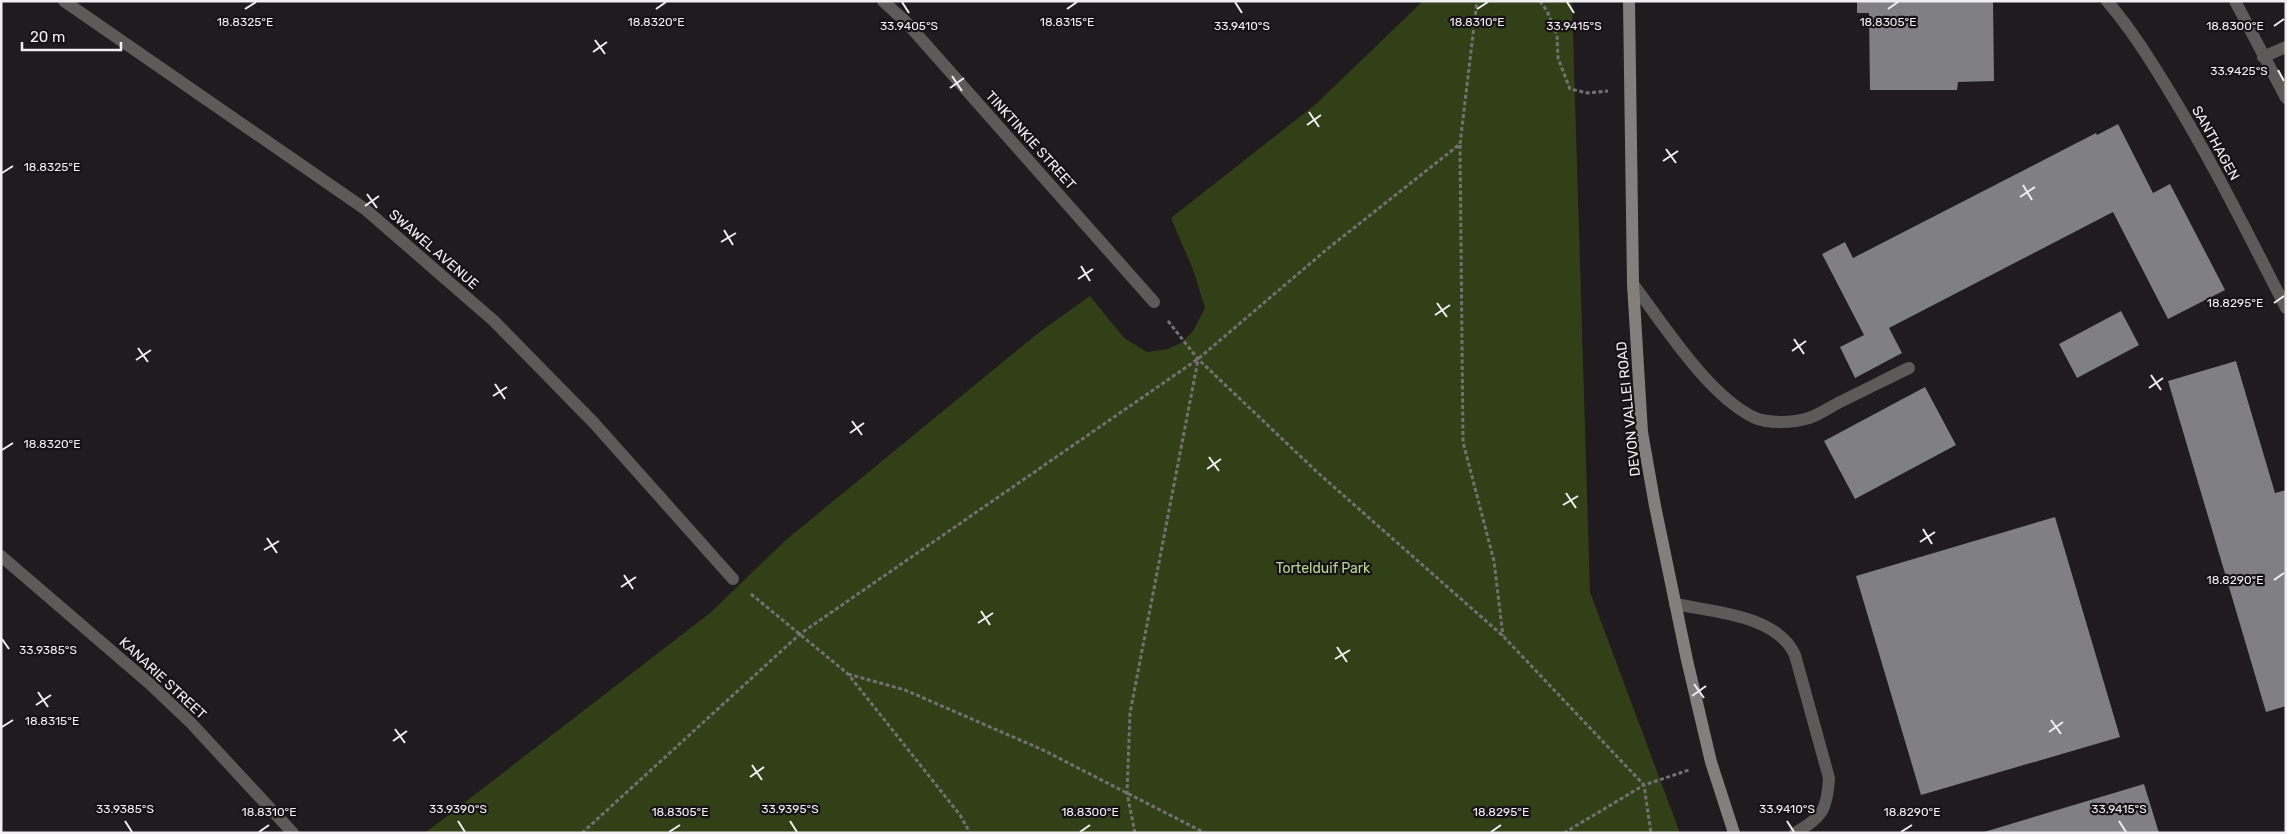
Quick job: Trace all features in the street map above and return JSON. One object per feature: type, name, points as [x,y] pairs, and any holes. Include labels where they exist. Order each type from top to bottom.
[{"type":"street","name":"SWAWEL AVENUE","points":[[64,1],[365,209],[487,314],[594,423],[733,579]]},
{"type":"street","name":"TINKTINKIE STREET","points":[[883,1],[906,22],[1154,302]]},
{"type":"street","name":"DEVON VALLEI ROAD","points":[[1628,1],[1633,284],[1642,432],[1654,506],[1711,762],[1734,833]]},
{"type":"street","name":"SANTHAGEN","points":[[2107,1],[2124,20],[2149,56],[2195,133],[2286,308]]},
{"type":"street","points":[[2235,1],[2286,98]]},
{"type":"street","points":[[2263,57],[2286,47]]},
{"type":"street","points":[[1633,284],[1686,355],[1710,382],[1733,404],[1754,418],[1791,422],[1810,418],[1909,368]]},
{"type":"street","name":"KANARIE STREET","points":[[1,556],[150,684],[215,748],[293,833]]},
{"type":"street","points":[[1675,604],[1759,624],[1774,630],[1789,643],[1795,655],[1829,778],[1828,795],[1824,807],[1816,820],[1795,833]]},
{"type":"path","points":[[1477,1],[1460,144],[1464,442],[1494,562],[1503,636]]},
{"type":"path","points":[[1540,1],[1547,11],[1557,35],[1558,58],[1570,89],[1588,93],[1607,91],[1630,92]]},
{"type":"path","points":[[582,833],[800,634],[1198,359],[1326,250],[1460,144]]},
{"type":"path","points":[[1154,302],[1198,359],[1317,472],[1503,636],[1644,785],[1651,833]]},
{"type":"path","points":[[1135,833],[1127,793],[1130,713],[1198,359]]},
{"type":"path","points":[[733,579],[848,674],[960,815],[970,833]]},
{"type":"path","points":[[848,674],[905,690],[1043,750],[1205,833]]},
{"type":"path","points":[[1564,833],[1644,785],[1711,762]]},
{"type":"green space","name":"Tortelduif Park","points":[[1423,1],[1572,1],[1590,592],[1680,833],[425,833],[710,613],[787,539],[1037,334],[1090,296],[1124,338],[1147,352],[1168,349],[1181,343],[1193,331],[1205,308],[1194,272],[1171,218],[1316,104]]},
{"type":"building","points":[[1857,1],[1993,1],[1994,81],[1958,82],[1957,90],[1870,90],[1869,13],[1857,13]]},
{"type":"building","points":[[2118,124],[2153,193],[2170,184],[2225,290],[2168,319],[2113,212],[1889,328],[1902,353],[1855,378],[1840,347],[1864,335],[1822,254],[1845,242],[1853,258],[2096,133],[2097,135]]},
{"type":"building","points":[[2121,311],[2139,345],[2077,378],[2059,344]]},
{"type":"building","points":[[2236,361],[2275,493],[2286,490],[2286,706],[2266,712],[2168,381]]},
{"type":"building","points":[[1925,387],[1956,445],[1855,499],[1824,441]]},
{"type":"building","points":[[2055,517],[2120,737],[1921,795],[1856,576]]},
{"type":"building","points":[[2144,784],[2159,833],[1984,833],[1984,832]]}]
